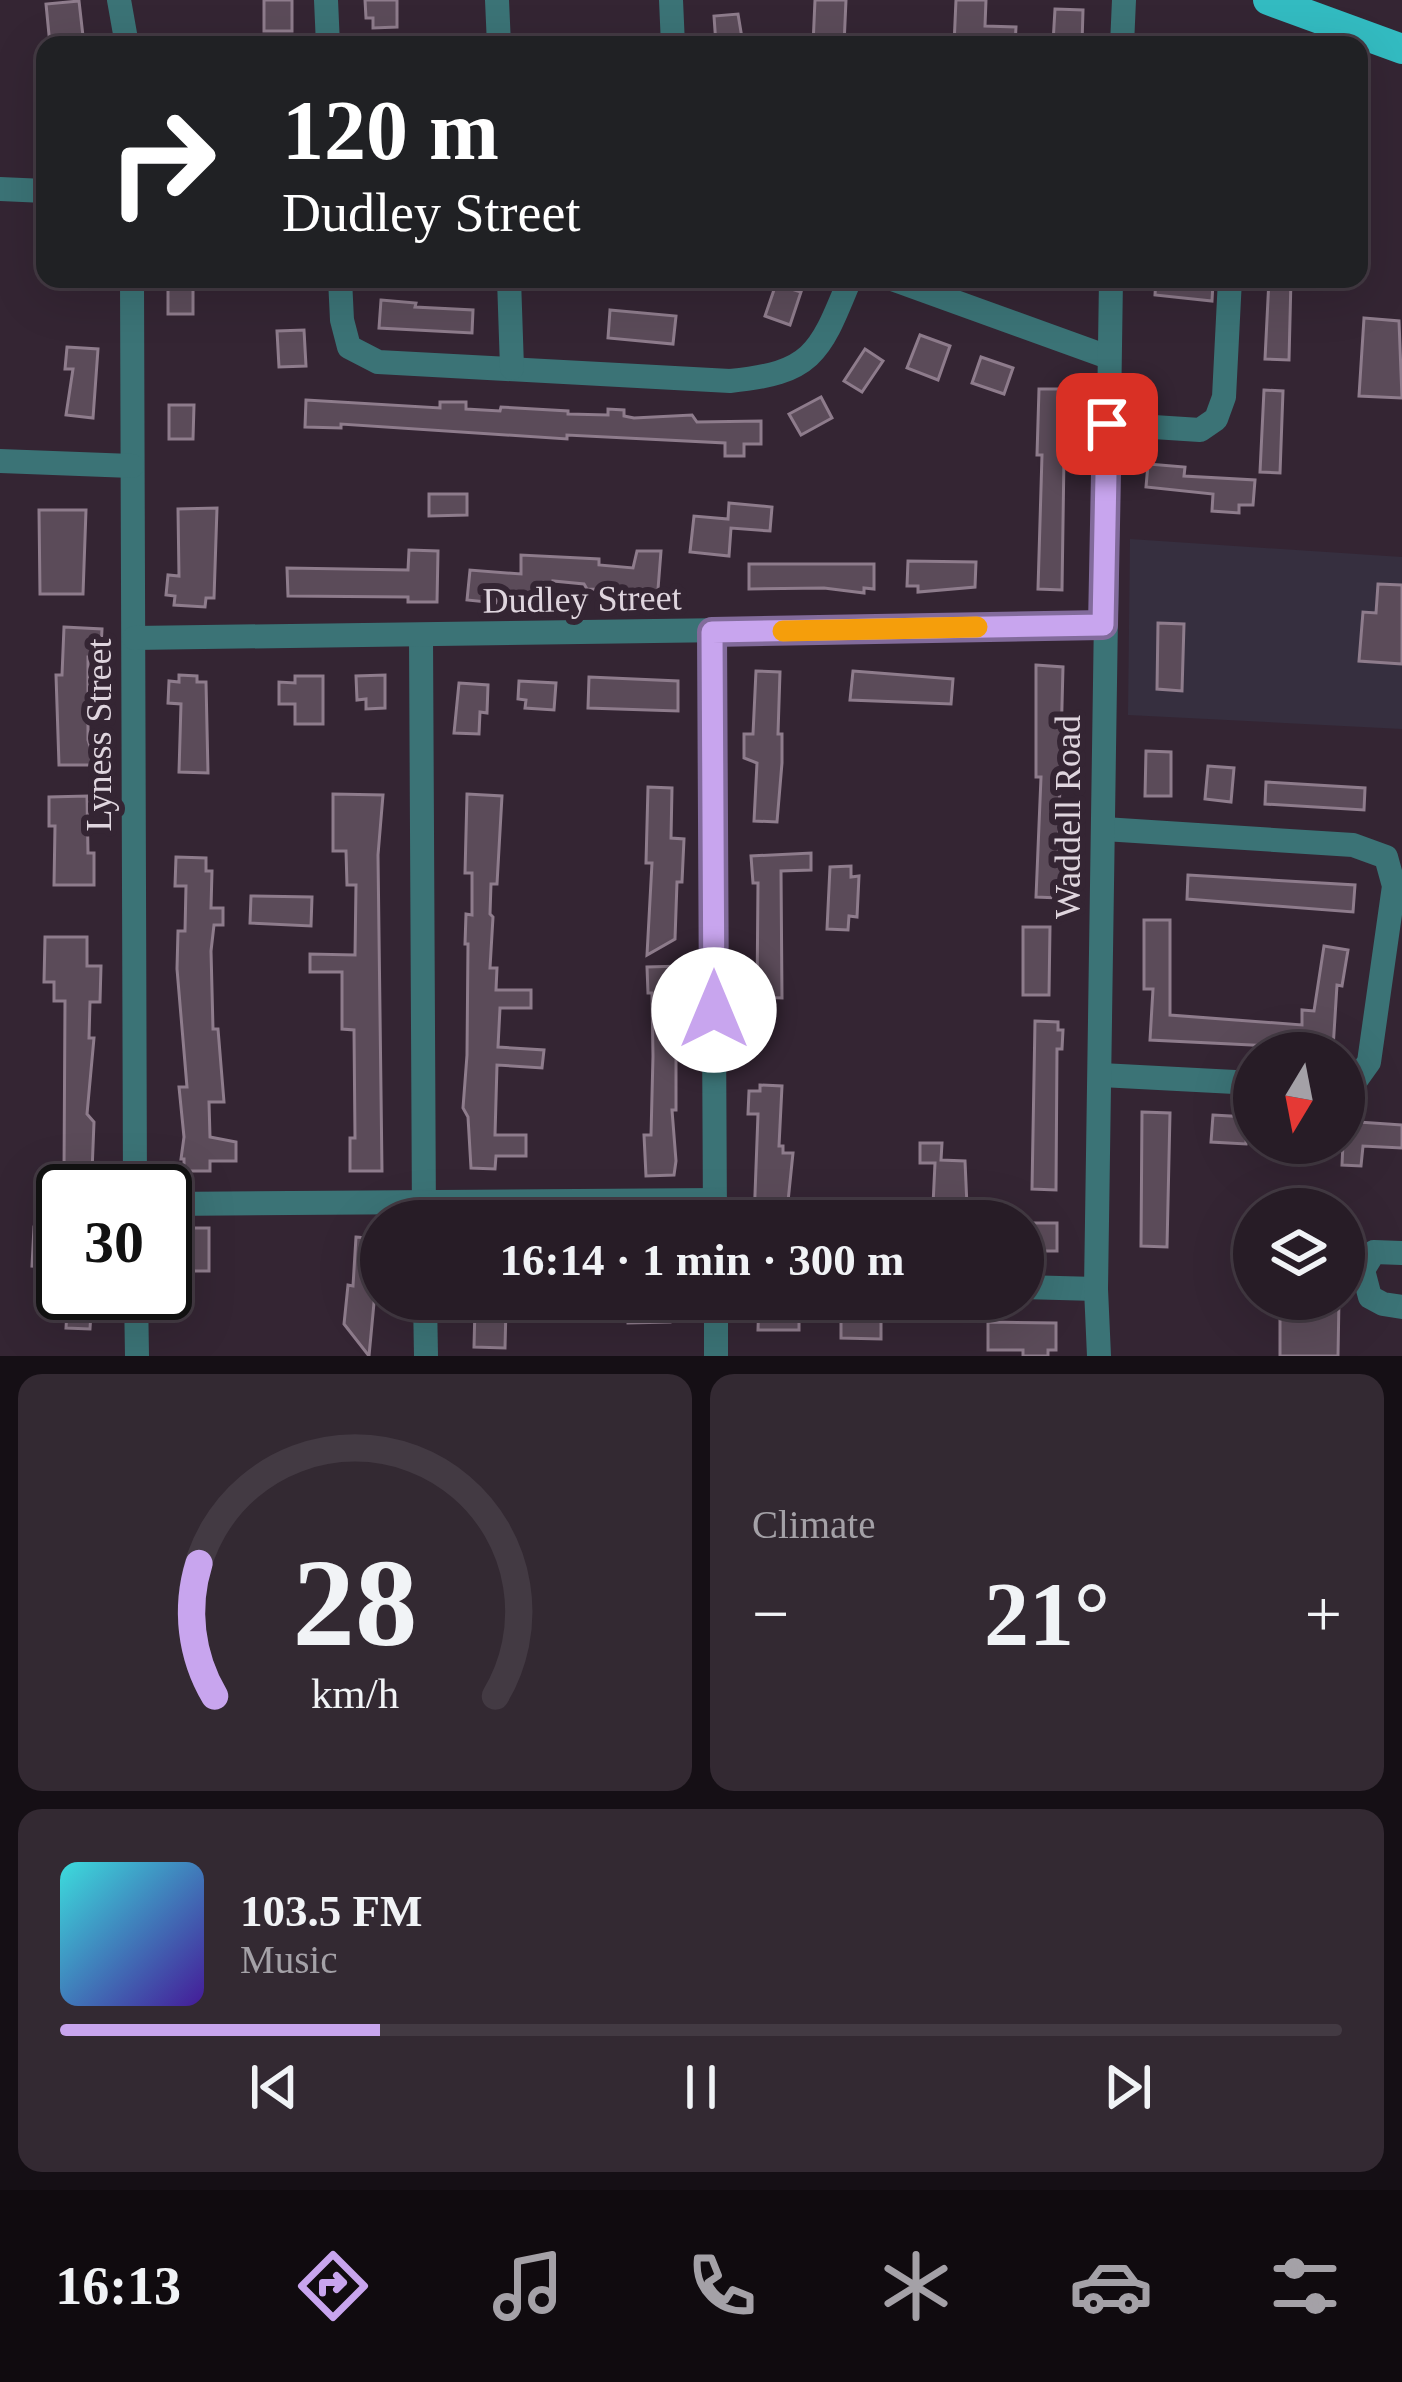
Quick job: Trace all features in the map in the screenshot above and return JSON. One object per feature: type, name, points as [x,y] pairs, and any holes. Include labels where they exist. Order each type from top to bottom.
[{"type":"main road","points":[[1268,0],[1366,36]]},
{"type":"main road","points":[[1368,37],[1402,49]]},
{"type":"street","points":[[119,0],[126,36]]},
{"type":"street","points":[[326,0],[328,36]]},
{"type":"street","points":[[497,0],[499,36]]},
{"type":"street","points":[[670,0],[672,36]]},
{"type":"street","points":[[1122,36],[1124,0]]},
{"type":"street","points":[[0,189],[36,190]]},
{"type":"street","name":"Lyness Street","points":[[132,288],[135,1164]]},
{"type":"street","points":[[340,288],[349,347],[378,362],[730,381],[773,376],[806,361],[826,337],[846,288]]},
{"type":"street","points":[[509,288],[512,368]]},
{"type":"street","points":[[917,288],[1108,357]]},
{"type":"street","name":"Waddell Road","points":[[1099,1356],[1103,625],[1111,288]]},
{"type":"street","points":[[1107,424],[1200,430],[1216,419],[1224,397],[1229,288]]},
{"type":"street","points":[[0,461],[132,466]]},
{"type":"street","name":"Dudley Street","points":[[134,638],[1103,625]]},
{"type":"street","points":[[712,632],[715,1200]]},
{"type":"street","points":[[421,637],[424,1200]]},
{"type":"street","points":[[1104,829],[1352,845],[1386,857],[1394,886],[1365,1067]]},
{"type":"street","points":[[1101,1075],[1233,1082]]},
{"type":"street","points":[[192,1205],[360,1209]]},
{"type":"street","points":[[1402,1253],[1374,1252],[1363,1270],[1370,1297],[1402,1306]]},
{"type":"street","points":[[1044,1288],[1096,1289]]},
{"type":"street","points":[[136,1320],[137,1356]]},
{"type":"street","points":[[425,1320],[426,1356]]},
{"type":"street","points":[[716,1320],[716,1356]]},
{"type":"shaded area","points":[[1130,539],[1402,557],[1402,729],[1128,715]]},
{"type":"building","points":[[264,0],[292,0],[292,31],[264,31]]},
{"type":"building","points":[[365,0],[397,0],[397,27],[373,28],[373,18],[366,18]]},
{"type":"building","points":[[815,0],[846,0],[844,36],[813,36]]},
{"type":"building","points":[[956,0],[986,0],[985,26],[1016,27],[1016,36],[954,36]]},
{"type":"building","points":[[79,1],[83,36],[49,36],[46,4]]},
{"type":"building","points":[[1055,9],[1083,10],[1082,36],[1053,36]]},
{"type":"building","points":[[738,14],[742,36],[715,36],[714,16]]},
{"type":"building","points":[[168,288],[193,288],[193,314],[168,314]]},
{"type":"building","points":[[775,288],[801,292],[790,325],[765,316]]},
{"type":"building","points":[[1155,288],[1213,288],[1212,301],[1155,295]]},
{"type":"building","points":[[1269,288],[1291,288],[1289,360],[1265,359]]},
{"type":"building","points":[[381,300],[473,310],[472,333],[379,328]]},
{"type":"building","points":[[610,310],[676,316],[673,344],[608,338]]},
{"type":"building","points":[[1364,318],[1399,321],[1402,398],[1359,396]]},
{"type":"building","points":[[304,330],[306,366],[279,367],[277,331]]},
{"type":"building","points":[[920,335],[950,346],[938,380],[907,368]]},
{"type":"building","points":[[67,347],[98,349],[93,418],[66,415],[73,369],[65,369]]},
{"type":"building","points":[[865,349],[883,361],[862,392],[844,381]]},
{"type":"building","points":[[981,357],[1013,368],[1004,394],[972,383]]},
{"type":"building","points":[[1039,389],[1065,389],[1062,590],[1038,589]]},
{"type":"building","points":[[1264,390],[1283,391],[1280,473],[1260,472]]},
{"type":"building","points":[[821,397],[832,418],[801,435],[789,414]]},
{"type":"building","points":[[306,400],[440,408],[440,402],[466,402],[466,409],[608,415],[608,409],[624,410],[624,416],[634,418],[692,415],[697,422],[761,421],[761,444],[744,444],[744,456],[725,456],[725,443],[567,435],[567,439],[341,424],[341,428],[305,427]]},
{"type":"building","points":[[169,405],[194,405],[193,439],[169,439]]},
{"type":"building","points":[[1148,464],[1185,467],[1184,476],[1255,480],[1253,505],[1239,505],[1239,513],[1212,511],[1213,494],[1146,487]]},
{"type":"building","points":[[429,494],[467,494],[467,515],[429,516]]},
{"type":"building","points":[[729,503],[772,507],[770,531],[731,528],[729,556],[690,552],[694,516],[728,519]]},
{"type":"building","points":[[217,508],[214,598],[206,598],[205,607],[174,605],[175,596],[166,595],[168,575],[179,576],[178,509]]},
{"type":"building","points":[[39,510],[86,510],[83,594],[40,594]]},
{"type":"building","points":[[409,550],[438,551],[437,602],[408,602],[408,597],[288,596],[287,568],[408,570]]},
{"type":"building","points":[[637,551],[661,551],[657,602],[636,601],[635,590],[587,589],[584,584],[553,581],[553,593],[500,593],[496,603],[467,600],[470,570],[521,574],[521,555],[599,559],[599,565],[633,568]]},
{"type":"building","points":[[908,561],[976,562],[975,587],[918,592],[918,586],[907,586]]},
{"type":"building","points":[[749,564],[874,564],[874,589],[864,588],[864,593],[824,588],[749,589]]},
{"type":"building","points":[[1378,584],[1402,585],[1402,664],[1359,661],[1363,612],[1376,613]]},
{"type":"building","points":[[1158,623],[1184,624],[1182,691],[1157,689]]},
{"type":"building","points":[[64,627],[102,629],[101,650],[94,649],[93,657],[88,657],[88,740],[90,746],[97,746],[97,765],[59,765],[56,675],[62,675]]},
{"type":"building","points":[[1036,665],[1063,667],[1058,859],[1064,863],[1064,890],[1059,898],[1036,897],[1041,777],[1036,777]]},
{"type":"building","points":[[756,671],[780,672],[782,763],[777,822],[754,821],[757,763],[744,758],[744,734],[753,734]]},
{"type":"building","points":[[853,671],[953,679],[951,704],[850,700]]},
{"type":"building","points":[[179,675],[206,682],[208,773],[179,772],[181,704],[168,703],[169,681],[179,682]]},
{"type":"building","points":[[385,675],[385,708],[366,709],[366,699],[357,700],[356,676]]},
{"type":"building","points":[[295,676],[323,676],[323,724],[295,724],[295,704],[279,704],[279,682],[295,683]]},
{"type":"building","points":[[589,677],[678,681],[678,711],[588,708]]},
{"type":"building","points":[[519,681],[556,683],[554,710],[525,708],[526,700],[518,699]]},
{"type":"building","points":[[459,683],[488,685],[487,713],[480,712],[479,734],[454,733]]},
{"type":"building","points":[[1146,751],[1171,752],[1171,796],[1145,796]]},
{"type":"building","points":[[1208,766],[1234,768],[1231,802],[1205,799]]},
{"type":"building","points":[[1266,782],[1365,788],[1364,810],[1265,804]]},
{"type":"building","points":[[648,787],[672,788],[671,838],[684,839],[675,939],[647,955],[652,863],[646,863]]},
{"type":"building","points":[[333,794],[383,795],[378,855],[382,1171],[350,1171],[350,1138],[355,1138],[354,1030],[342,1029],[342,972],[310,972],[310,954],[355,955],[356,885],[347,885],[346,851],[333,851]]},
{"type":"building","points":[[467,794],[502,796],[497,884],[491,884],[490,914],[490,968],[497,968],[496,990],[531,990],[531,1008],[500,1008],[498,1047],[544,1050],[542,1068],[497,1065],[495,1135],[526,1135],[526,1156],[496,1156],[495,1169],[471,1168],[468,1117],[463,1108],[466,914],[472,915],[472,873],[465,873]]},
{"type":"building","points":[[87,796],[94,885],[54,885],[55,826],[49,826],[49,797]]},
{"type":"building","points":[[811,853],[811,870],[781,871],[782,998],[757,997],[758,883],[753,883],[751,856]]},
{"type":"building","points":[[176,857],[206,858],[206,871],[212,871],[211,908],[223,908],[223,925],[214,925],[211,951],[213,1029],[218,1029],[224,1102],[209,1102],[210,1137],[236,1142],[236,1161],[210,1161],[210,1171],[192,1171],[192,1164],[181,1159],[184,1137],[179,1087],[187,1087],[177,969],[178,931],[185,931],[186,886],[175,886]]},
{"type":"building","points":[[851,866],[851,877],[859,876],[857,917],[849,916],[848,930],[827,929],[830,867]]},
{"type":"building","points":[[1188,875],[1355,885],[1353,912],[1187,899]]},
{"type":"building","points":[[251,896],[312,897],[311,926],[250,923]]},
{"type":"building","points":[[1144,920],[1170,920],[1170,1015],[1302,1025],[1302,1010],[1314,1011],[1324,946],[1348,950],[1342,986],[1337,985],[1334,1032],[1233,1032],[1233,1044],[1150,1040],[1153,989],[1144,989]]},
{"type":"building","points":[[1023,927],[1050,927],[1049,995],[1023,995]]},
{"type":"building","points":[[45,937],[87,937],[87,966],[101,966],[100,1002],[90,1002],[89,1038],[94,1038],[87,1114],[94,1122],[92,1164],[64,1164],[65,1001],[54,1001],[54,982],[44,982]]},
{"type":"building","points":[[683,966],[684,992],[676,992],[674,1175],[646,1176],[644,1135],[651,1135],[653,1056],[647,967]]},
{"type":"building","points":[[1035,1021],[1058,1022],[1058,1030],[1063,1030],[1062,1049],[1057,1049],[1056,1190],[1032,1189]]},
{"type":"building","points":[[760,1085],[782,1086],[779,1146],[783,1153],[793,1153],[788,1200],[755,1200],[758,1114],[748,1114],[749,1091],[760,1091]]},
{"type":"building","points":[[1142,1112],[1170,1113],[1167,1247],[1141,1246]]},
{"type":"building","points":[[1213,1115],[1233,1116],[1233,1143],[1211,1142]]},
{"type":"building","points":[[1365,1122],[1402,1125],[1402,1148],[1365,1146]]},
{"type":"building","points":[[920,1143],[942,1143],[941,1160],[965,1161],[967,1200],[933,1200],[935,1163],[920,1163]]},
{"type":"building","points":[[1044,1223],[1057,1223],[1057,1251],[1044,1251]]},
{"type":"building","points":[[34,1227],[36,1266],[32,1266]]},
{"type":"building","points":[[192,1228],[209,1228],[209,1271],[192,1271]]},
{"type":"building","points":[[356,1237],[360,1237],[360,1320],[372,1320],[369,1356],[344,1324],[348,1285],[353,1286]]},
{"type":"building","points":[[66,1320],[91,1320],[90,1329],[66,1328]]},
{"type":"building","points":[[475,1320],[506,1320],[505,1348],[474,1347]]},
{"type":"building","points":[[628,1320],[670,1320],[670,1322]]},
{"type":"building","points":[[758,1320],[799,1320],[799,1330],[758,1330]]},
{"type":"building","points":[[841,1320],[881,1320],[881,1339],[841,1338]]},
{"type":"building","points":[[1280,1320],[1339,1320],[1338,1356],[1280,1356]]},
{"type":"building","points":[[988,1322],[1056,1323],[1056,1350],[1048,1350],[1048,1356],[1023,1356],[1023,1350],[988,1350]]},
{"type":"slow traffic","points":[[783,631],[977,627]]},
{"type":"route","points":[[714,1010],[712,632],[1103,625],[1107,424]]}]
